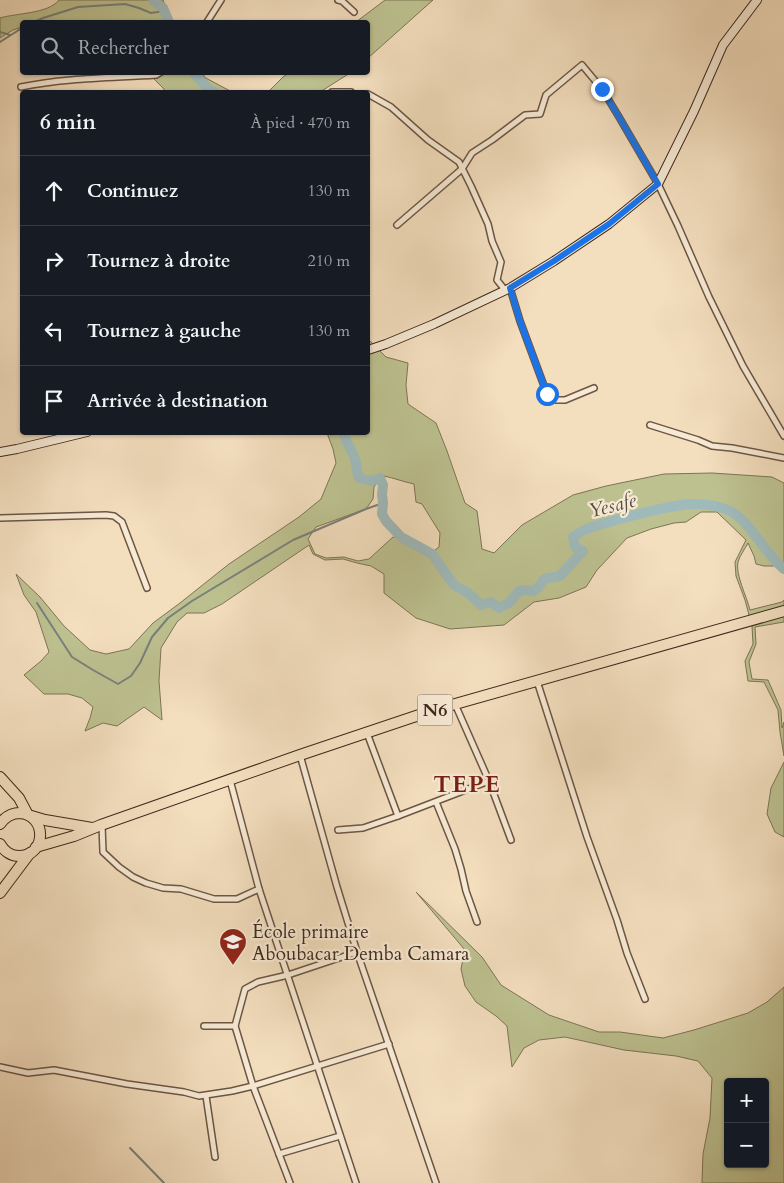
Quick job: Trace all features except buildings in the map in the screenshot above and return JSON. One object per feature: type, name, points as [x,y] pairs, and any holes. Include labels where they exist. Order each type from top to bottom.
[{"type":"highway","name":"N6","points":[[33,850],[300,755],[454,704],[784,611]]},
{"type":"highway","points":[[0,777],[19,798],[28,815]]},
{"type":"highway","points":[[0,824],[4,818],[16,813],[22,813],[34,818],[40,829],[39,842],[0,893]]},
{"type":"highway","name":"N6","points":[[28,815],[45,820],[97,827]]},
{"type":"highway","points":[[0,844],[11,855],[24,855],[33,850]]},
{"type":"street","points":[[208,20],[221,0]]},
{"type":"street","points":[[338,0],[342,1],[354,12]]},
{"type":"street","points":[[370,349],[434,324],[507,289],[554,261],[609,224],[658,184],[694,111],[723,45],[757,0]]},
{"type":"street","points":[[397,225],[462,169],[472,154],[525,115],[540,114],[546,95],[582,65],[602,89],[658,184],[708,297],[739,358],[784,436]]},
{"type":"street","points":[[21,87],[45,82],[115,76],[156,75]]},
{"type":"street","points":[[370,95],[391,107],[428,140],[459,162],[488,224],[492,241],[501,262],[497,280],[507,289],[547,394],[556,400],[565,400],[594,388]]},
{"type":"street","points":[[650,425],[712,446],[784,458]]},
{"type":"street","points":[[0,452],[69,435]]},
{"type":"street","points":[[0,518],[114,516],[122,522],[147,588]]},
{"type":"street","points":[[537,681],[586,837],[645,999]]},
{"type":"street","points":[[454,704],[489,781],[511,840]]},
{"type":"street","points":[[367,732],[398,816]]},
{"type":"street","points":[[300,755],[357,952],[436,1183]]},
{"type":"street","points":[[230,780],[259,889],[356,1183]]},
{"type":"street","points":[[338,830],[363,828],[489,781]]},
{"type":"street","points":[[436,802],[455,849],[466,891],[477,922]]},
{"type":"street","points":[[97,827],[103,852],[119,867],[146,883],[163,888],[181,889],[214,899],[237,898],[259,889]]},
{"type":"street","points":[[290,1183],[253,1086],[235,1026],[245,989],[258,982],[357,952]]},
{"type":"street","points":[[204,1026],[235,1026]]},
{"type":"street","points":[[0,1067],[28,1073],[54,1070],[206,1096],[253,1086],[389,1044]]},
{"type":"street","points":[[206,1096],[215,1157]]},
{"type":"street","points":[[279,1154],[340,1136]]},
{"type":"green space","points":[[59,0],[163,0],[172,20],[20,20],[20,28],[0,38],[0,18],[40,11],[54,5]]},
{"type":"green space","points":[[385,0],[433,0],[370,56],[370,20],[359,20]]},
{"type":"green space","points":[[150,75],[204,75],[204,77],[228,90],[164,90]]},
{"type":"green space","points":[[286,75],[347,75],[323,90],[270,90]]},
{"type":"green space","points":[[370,341],[386,357],[408,363],[406,385],[408,404],[436,423],[465,503],[477,511],[482,549],[494,553],[522,525],[573,495],[606,486],[664,474],[712,473],[772,477],[784,483],[784,569],[776,563],[774,566],[756,564],[748,543],[739,559],[738,567],[750,610],[784,600],[784,622],[755,627],[756,644],[749,662],[752,679],[768,680],[781,710],[782,728],[784,722],[784,756],[778,710],[764,682],[748,681],[745,661],[753,644],[752,626],[736,576],[735,562],[746,540],[717,512],[701,512],[686,522],[651,529],[627,538],[597,570],[586,587],[559,598],[534,602],[504,625],[450,629],[416,618],[384,593],[384,574],[371,566],[343,559],[325,560],[313,554],[309,545],[222,604],[204,613],[187,613],[177,622],[161,648],[159,681],[162,720],[144,707],[117,726],[103,723],[85,731],[93,707],[82,698],[68,694],[44,694],[24,675],[49,652],[36,612],[24,595],[16,574],[40,597],[64,626],[90,650],[106,654],[129,649],[153,623],[229,564],[299,517],[321,499],[336,463],[328,435],[370,435]],"holes":[[[384,476],[414,484],[416,502],[422,504],[440,533],[439,547],[431,553],[401,537],[393,537],[369,559],[358,561],[344,557],[326,558],[315,554],[308,539],[316,527],[366,509],[373,499],[374,487],[380,478]]]},
{"type":"green space","points":[[784,762],[784,837],[775,832],[767,814],[771,788]]},
{"type":"green space","points":[[416,892],[482,957],[501,985],[549,1015],[599,1032],[620,1032],[663,1038],[748,1013],[767,1002],[784,987],[784,1183],[702,1183],[703,1154],[710,1118],[712,1078],[698,1061],[676,1056],[624,1050],[565,1037],[539,1040],[524,1048],[512,1067],[507,1026],[476,1002],[465,986],[461,969],[465,950]]},
{"type":"waterway","name":"Yesafe","points":[[153,0],[163,8],[168,20]]},
{"type":"waterway","points":[[38,20],[78,7],[125,4],[151,13],[164,11]]},
{"type":"waterway","points":[[0,42],[20,29]]},
{"type":"waterway","points":[[0,32],[10,35]]},
{"type":"waterway","name":"Yesafe","points":[[196,75],[210,90]]},
{"type":"waterway","name":"Yesafe","points":[[344,435],[355,458],[359,478],[371,481],[380,478],[383,485],[382,514],[386,521],[401,537],[432,554],[454,585],[468,593],[481,605],[491,602],[499,608],[509,603],[519,591],[534,591],[544,579],[560,576],[583,551],[575,547],[573,537],[584,530],[637,514],[682,505],[712,505],[732,512],[746,524],[770,555],[784,569]]},
{"type":"waterway","points":[[37,603],[72,657],[118,684],[131,676],[140,663],[152,637],[168,618],[192,601],[293,540],[383,503]]},
{"type":"waterway","points":[[130,1148],[164,1183]]},
{"type":"place","name":"École primaire Aboubacar Demba Camara","points":[[233,966]]},
{"type":"district","name":"TEPE","points":[[467,784]]},
{"type":"route","points":[[547,394],[510,288],[609,224],[658,184],[602,89]]}]
